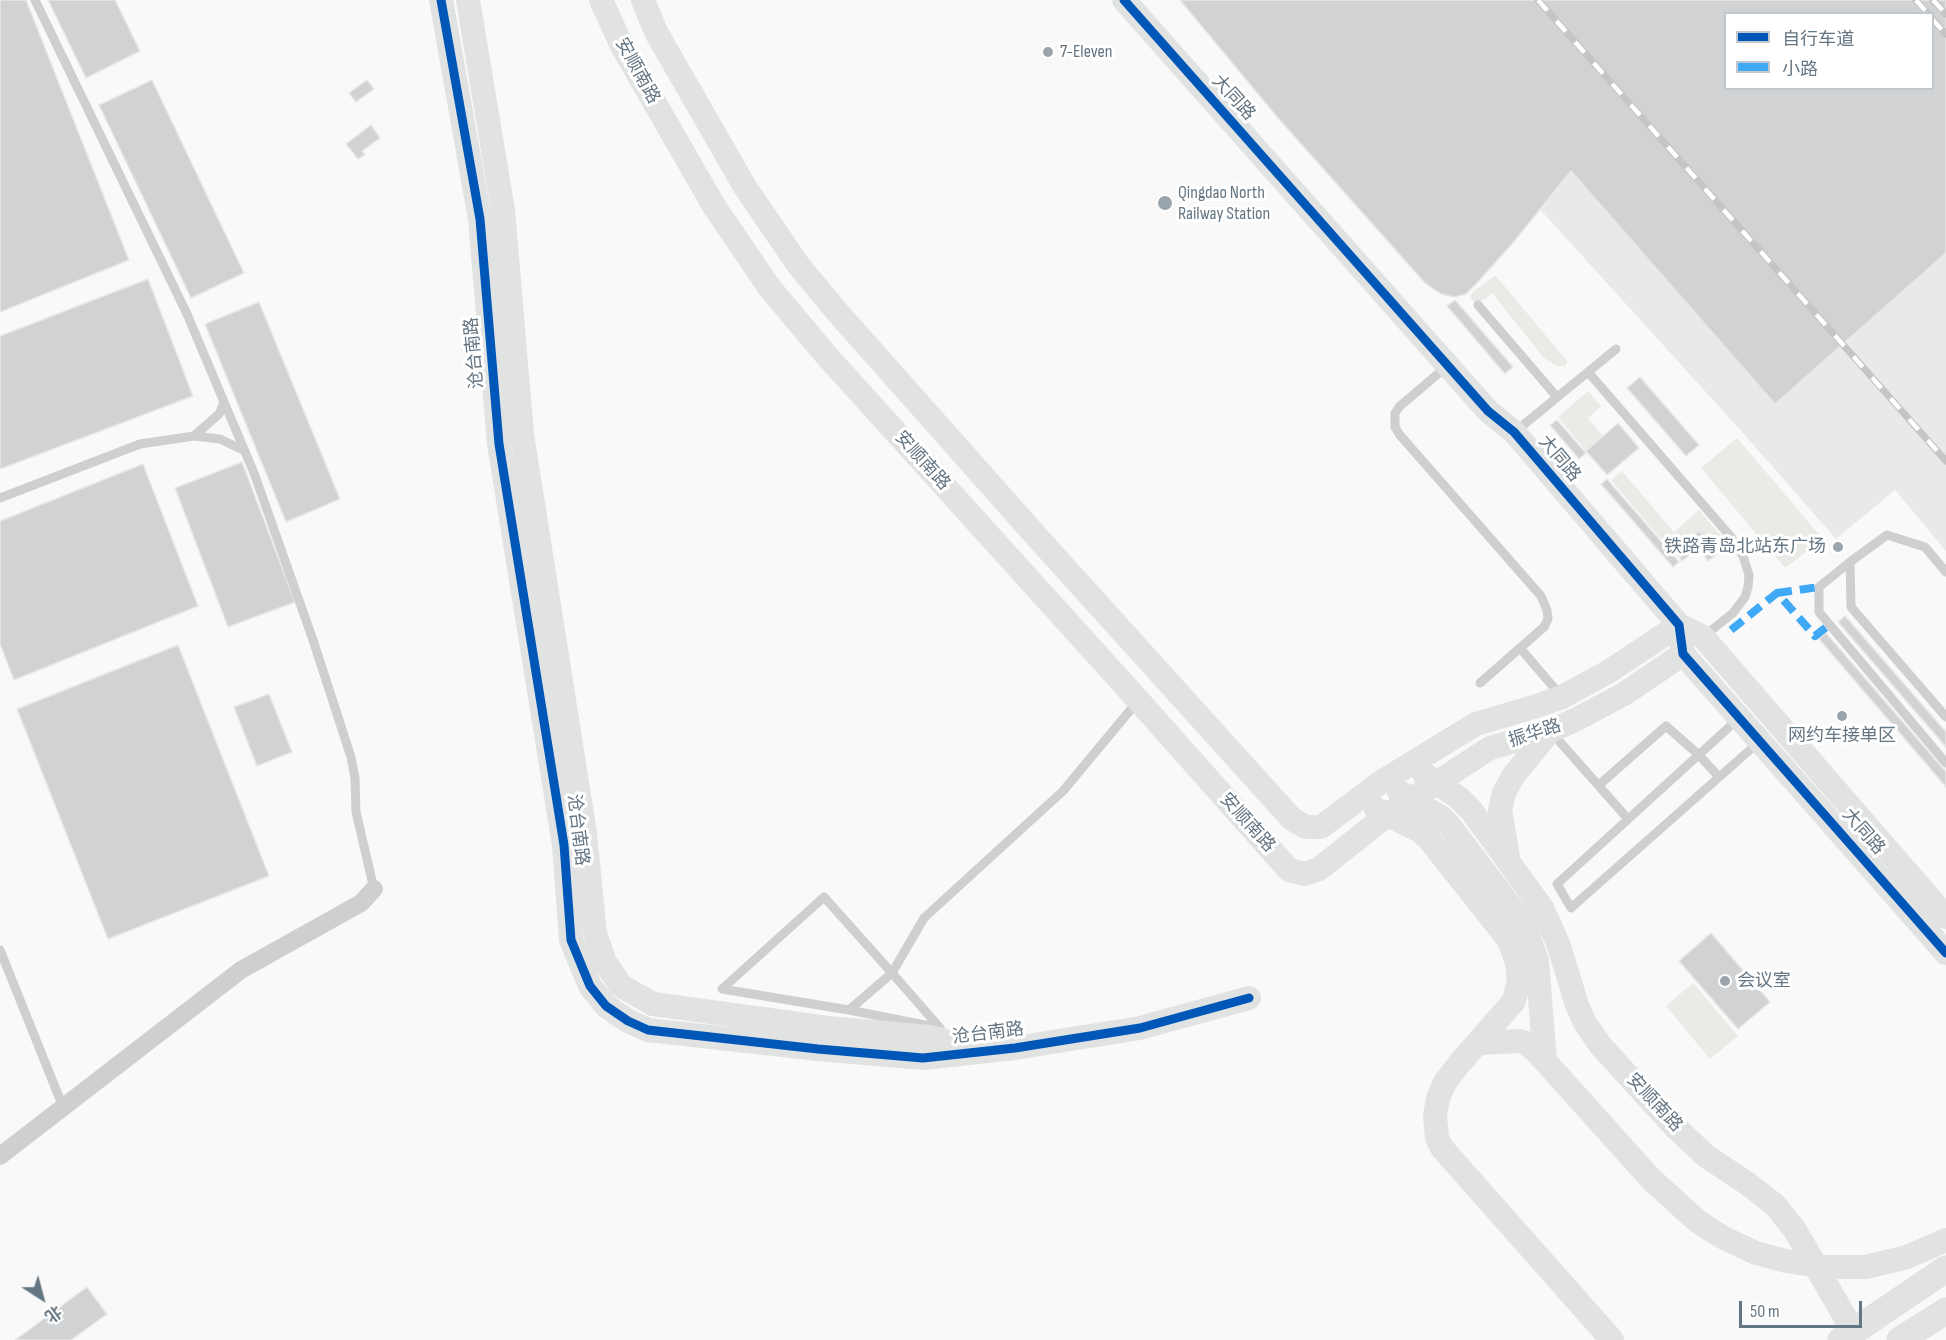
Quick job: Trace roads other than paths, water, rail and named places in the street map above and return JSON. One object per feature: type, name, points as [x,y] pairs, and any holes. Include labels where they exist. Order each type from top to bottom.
[{"type":"main road","points":[[1845,1336],[1946,1269]]},
{"type":"main road","points":[[1916,1340],[1946,1311]]},
{"type":"street","name":"沧台南路","points":[[441,0],[480,219],[499,444],[564,845],[571,940],[590,986],[606,1006],[628,1021],[648,1030],[922,1058],[978,1053],[1140,1028],[1249,998]]},
{"type":"street","name":"沧台南路","points":[[468,0],[503,210],[522,434],[585,833],[595,934],[605,962],[621,986],[653,1004],[828,1028],[929,1037],[978,1053]]},
{"type":"street","name":"安顺南路","points":[[602,0],[622,46],[714,206],[769,287],[826,355],[1138,700],[1288,870],[1305,874]]},
{"type":"street","name":"安顺南路","points":[[643,0],[657,32],[745,187],[806,274],[1037,537],[1292,819],[1306,826],[1321,827]]},
{"type":"street","name":"大同路","points":[[1124,0],[1488,411],[1514,432],[1678,625]]},
{"type":"street","name":"振华路","points":[[1321,827],[1408,764],[1476,724],[1562,697],[1608,672],[1678,625]]},
{"type":"street","points":[[1678,625],[1693,646]]},
{"type":"street","name":"振华路","points":[[1305,874],[1319,869],[1387,814],[1490,748],[1550,731],[1575,720],[1623,694],[1693,646]]},
{"type":"street","name":"大同路","points":[[1693,646],[1740,717],[1946,953]]},
{"type":"street","name":"大同路","points":[[1693,646],[1946,917]]},
{"type":"street","points":[[1508,859],[1500,810],[1504,793],[1513,776],[1550,731]]},
{"type":"street","name":"安顺南路","points":[[1408,764],[1437,781],[1471,810],[1542,908],[1558,943],[1577,1005],[1585,1023],[1600,1046],[1674,1126],[1706,1156],[1748,1184],[1775,1206],[1795,1230],[1845,1336]]},
{"type":"street","points":[[1381,782],[1441,817],[1524,924],[1537,961],[1545,1061]]},
{"type":"street","points":[[1358,799],[1428,837],[1509,940],[1517,963],[1519,981],[1514,1000],[1445,1082],[1438,1098],[1435,1116],[1437,1138],[1442,1148],[1612,1340]]},
{"type":"street","points":[[0,1156],[241,970],[361,903],[374,889]]},
{"type":"street","points":[[1478,1043],[1520,1041],[1535,1050],[1651,1179],[1695,1219],[1726,1239],[1756,1253],[1786,1262],[1826,1267],[1866,1267],[1907,1257],[1946,1240]]},
{"type":"street","points":[[1845,1336],[1946,1256]]},
{"type":"street","points":[[1916,1340],[1946,1322]]},
{"type":"lane","points":[[35,0],[187,314],[245,451],[313,640],[351,757],[355,778],[356,812],[374,889]]},
{"type":"lane","points":[[1478,305],[1557,397]]},
{"type":"lane","points":[[1514,432],[1616,349]]},
{"type":"lane","points":[[1448,365],[1400,406],[1395,413],[1395,427],[1545,602],[1548,619],[1544,627],[1480,683]]},
{"type":"lane","points":[[1588,372],[1731,537],[1743,556],[1749,575],[1745,597],[1733,613],[1693,646]]},
{"type":"lane","points":[[194,436],[219,414],[224,402]]},
{"type":"lane","points":[[0,498],[140,444],[194,436],[220,439],[245,451]]},
{"type":"lane","points":[[1946,572],[1925,548],[1887,535],[1819,587],[1819,612],[1946,763]]},
{"type":"lane","points":[[1850,562],[1851,607],[1946,717]]},
{"type":"lane","points":[[1520,648],[1562,697]]},
{"type":"lane","points":[[849,1010],[891,973],[924,918],[1063,791],[1138,700]]},
{"type":"lane","points":[[1740,717],[1557,884],[1571,908],[1761,741]]},
{"type":"lane","points":[[1599,785],[1666,726],[1699,755],[1719,777]]},
{"type":"lane","points":[[1550,731],[1628,819]]},
{"type":"lane","points":[[824,897],[891,973],[939,1028],[849,1010],[722,990],[824,897]]},
{"type":"lane","points":[[0,950],[63,1107]]},
{"type":"railway","points":[[1538,0],[1946,461]]},
{"type":"railway","points":[[1916,0],[1926,12]]},
{"type":"railway","points":[[1933,0],[1946,14]]},
{"type":"railway","points":[[1934,21],[1946,34]]},
{"type":"place","name":"7-Eleven","points":[[1048,52]]},
{"type":"place","name":"Qingdao North Railway Station","points":[[1165,203]]},
{"type":"place","name":"铁路青岛北站东广场","points":[[1838,547]]},
{"type":"place","name":"网约车接单区","points":[[1842,716]]},
{"type":"place","name":"会议室","points":[[1725,981]]}]
